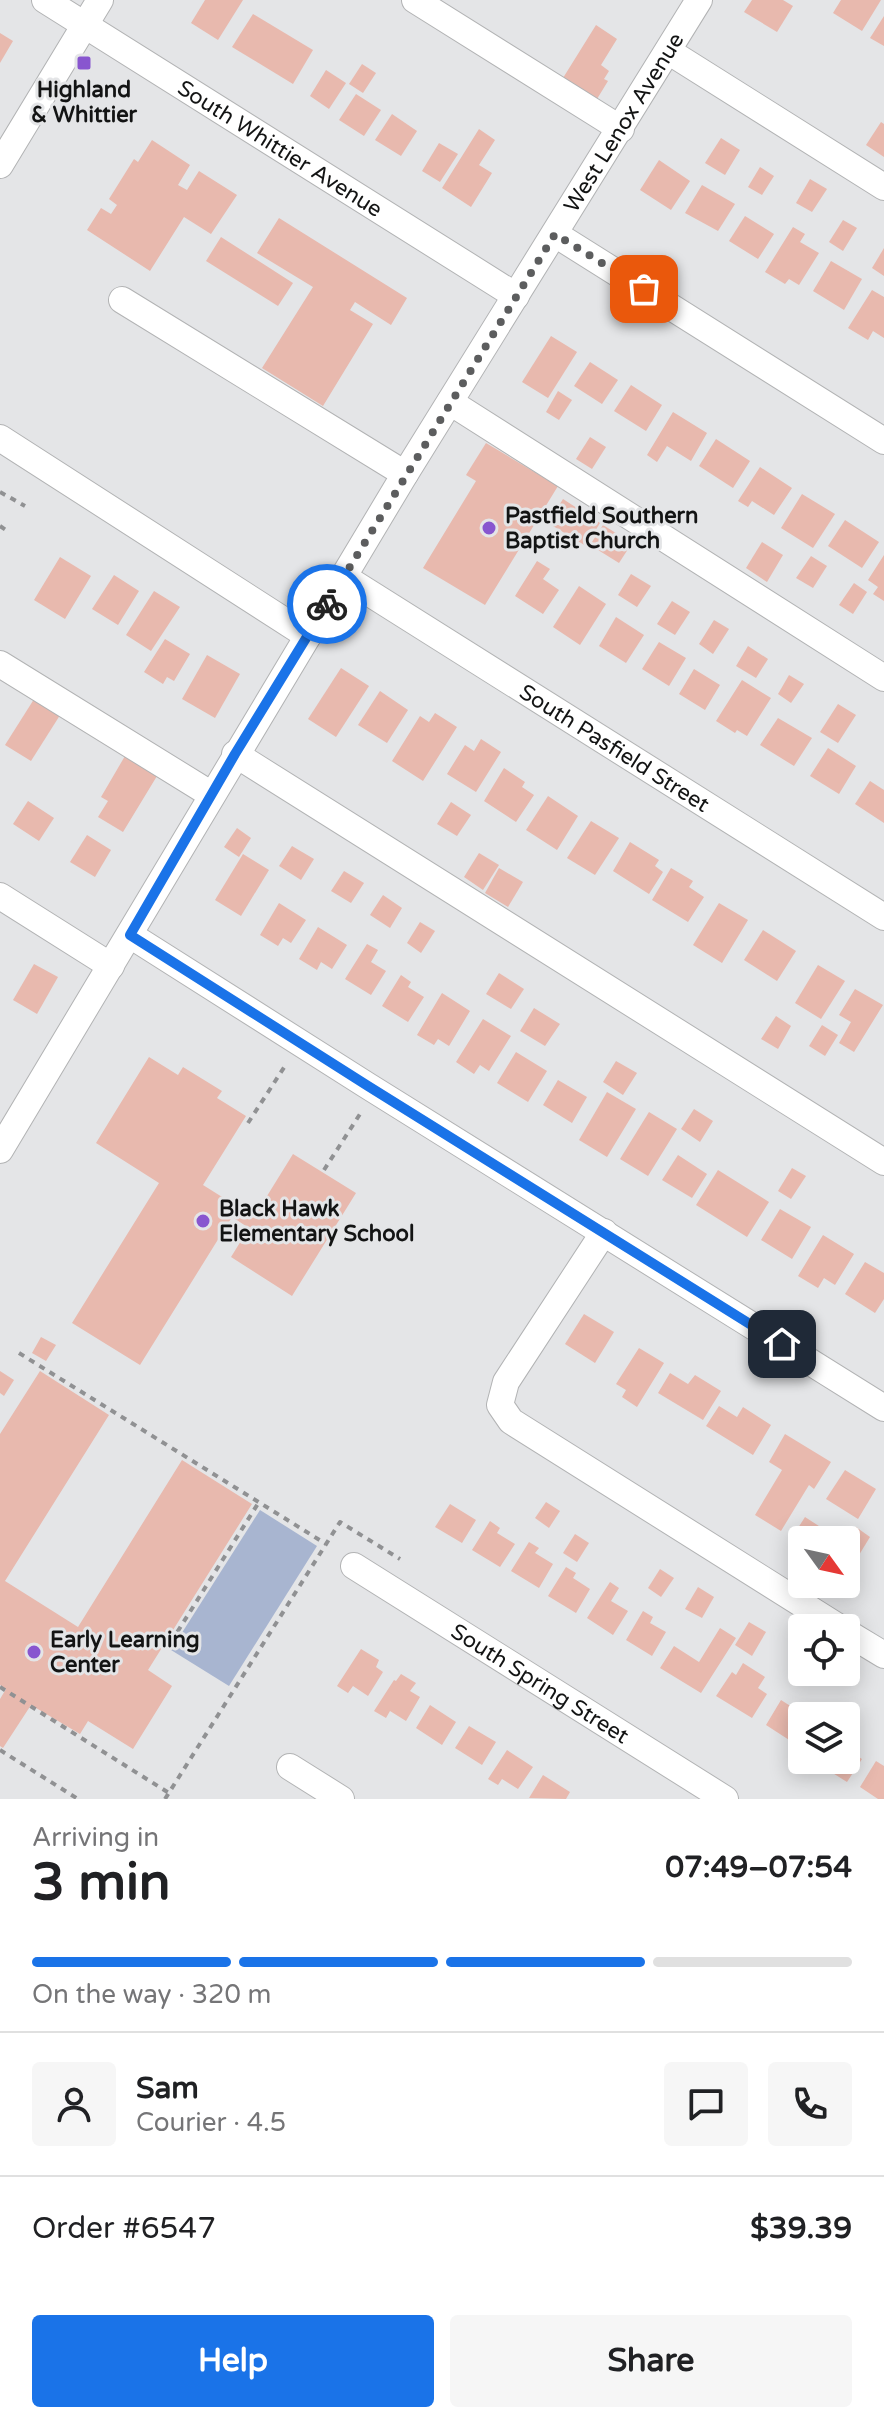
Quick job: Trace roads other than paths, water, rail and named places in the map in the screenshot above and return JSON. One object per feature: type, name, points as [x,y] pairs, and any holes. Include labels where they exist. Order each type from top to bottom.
[{"type":"street","name":"South Whittier Avenue","points":[[45,0],[516,296]]},
{"type":"street","points":[[0,165],[100,0]]},
{"type":"street","points":[[415,0],[621,129]]},
{"type":"street","name":"West Lenox Avenue","points":[[3,1138],[130,935],[235,754],[405,474],[699,0]]},
{"type":"street","points":[[668,51],[884,187]]},
{"type":"street","points":[[555,234],[884,441]]},
{"type":"street","points":[[122,300],[405,474]]},
{"type":"street","points":[[450,402],[884,678]]},
{"type":"street","points":[[0,438],[308,636]]},
{"type":"street","name":"South Pasfield Street","points":[[344,577],[884,917]]},
{"type":"street","points":[[0,664],[212,795]]},
{"type":"street","points":[[235,754],[884,1162]]},
{"type":"street","points":[[0,896],[111,966]]},
{"type":"street","points":[[130,935],[884,1408]]},
{"type":"street","points":[[604,1232],[506,1382],[500,1405],[511,1421],[818,1614]]},
{"type":"street","name":"South Spring Street","points":[[354,1566],[725,1799]]},
{"type":"street","points":[[860,1640],[884,1655]]},
{"type":"street","points":[[290,1767],[341,1799]]},
{"type":"place","name":"Highland & Whittier","points":[[84,63]]},
{"type":"place","name":"Pastfield Southern Baptist Church","points":[[489,528]]},
{"type":"place","name":"Black Hawk Elementary School","points":[[203,1221]]},
{"type":"place","name":"Early Learning Center","points":[[34,1652]]}]
